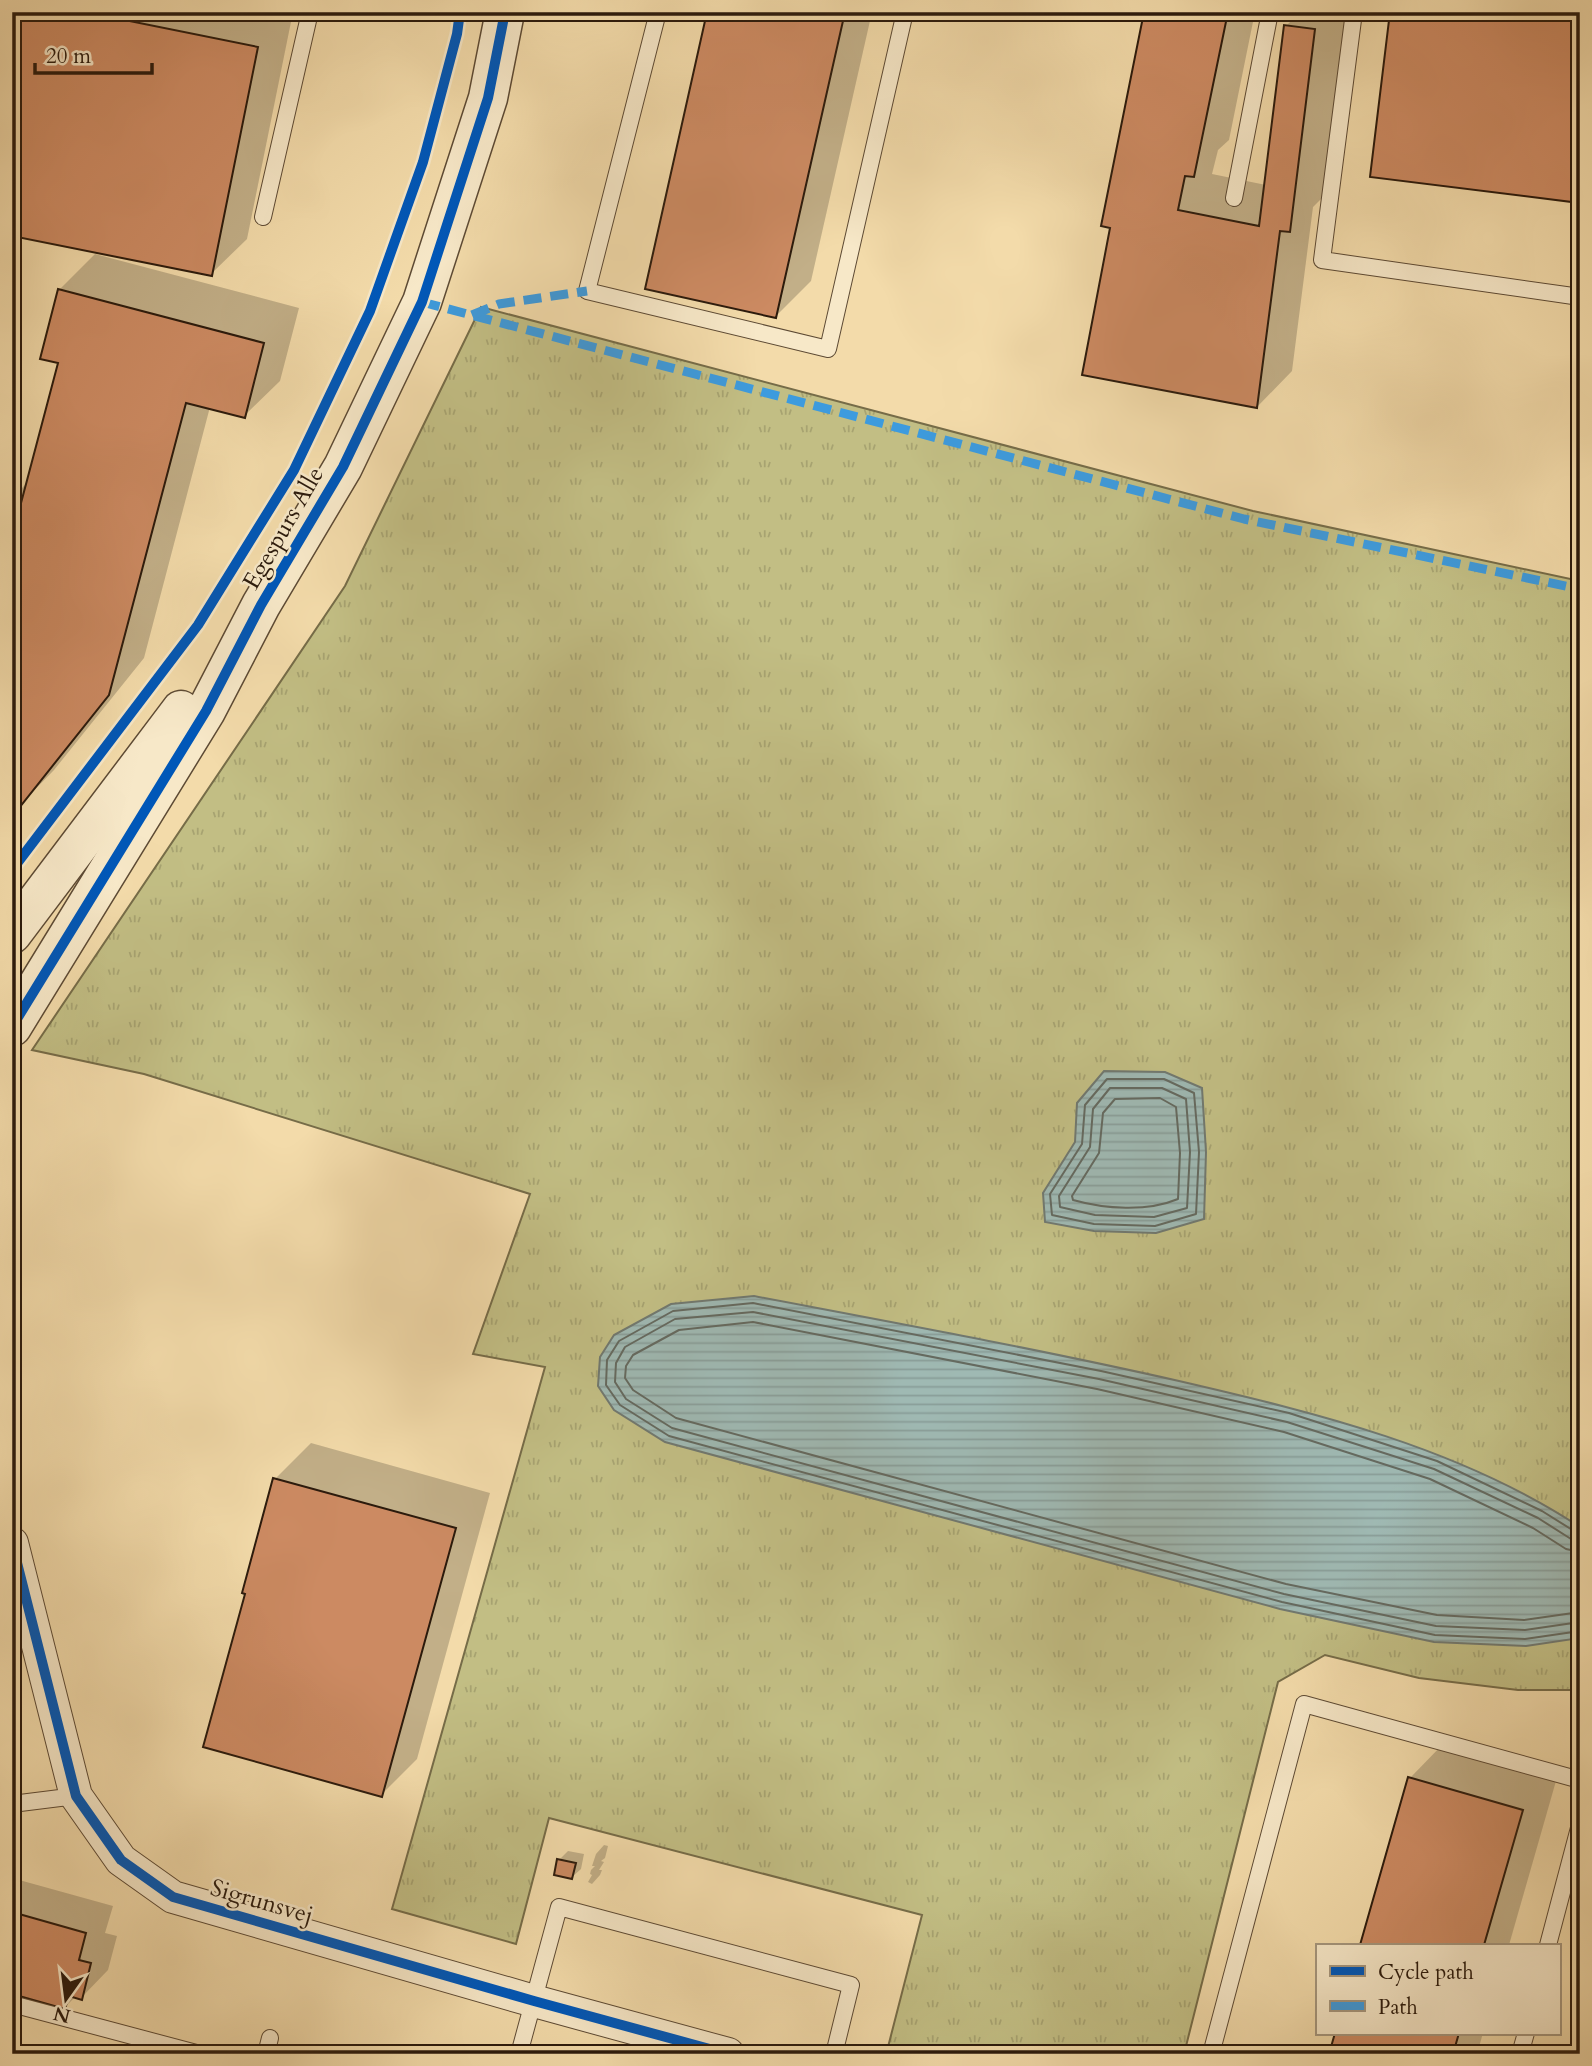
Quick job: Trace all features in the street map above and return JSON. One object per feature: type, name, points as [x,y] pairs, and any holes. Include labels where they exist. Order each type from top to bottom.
[{"type":"street","name":"Egespurs Alle","points":[[12,1027],[206,710],[261,605],[343,467],[422,302],[488,98],[505,12]]},
{"type":"street","name":"Egespurs Alle","points":[[12,934],[261,605]]},
{"type":"street","name":"Sigrunsvej","points":[[12,1543],[76,1796],[121,1860],[173,1897],[728,2054]]},
{"type":"lane","points":[[263,217],[310,12]]},
{"type":"lane","points":[[658,12],[587,291],[828,349],[905,12]]},
{"type":"lane","points":[[1234,198],[1270,12]]},
{"type":"lane","points":[[1354,12],[1322,260],[1580,297]]},
{"type":"lane","points":[[1210,2054],[1304,1704],[1580,1780]]},
{"type":"lane","points":[[12,1804],[76,1796]]},
{"type":"lane","points":[[1548,1944],[1580,1824]]},
{"type":"lane","points":[[519,2054],[559,1907],[851,1985],[834,2054]]},
{"type":"lane","points":[[12,2004],[200,2054]]},
{"type":"lane","points":[[1520,2054],[1525,2035]]},
{"type":"green space","points":[[481,307],[1253,511],[1580,581],[1580,1690],[1518,1690],[1419,1678],[1325,1655],[1278,1682],[1184,2054],[915,2054],[888,2047],[922,1915],[549,1818],[516,1944],[392,1909],[545,1367],[473,1354],[530,1194],[144,1074],[32,1050],[345,586]]},
{"type":"water","points":[[1104,1071],[1165,1072],[1202,1088],[1206,1152],[1204,1219],[1156,1233],[1094,1231],[1045,1222],[1043,1193],[1075,1142],[1077,1103]]},
{"type":"water","points":[[754,1296],[1020,1347],[1283,1406],[1386,1436],[1486,1475],[1534,1499],[1580,1527],[1580,1638],[1526,1646],[1434,1642],[1280,1609],[665,1442],[614,1410],[598,1386],[600,1357],[614,1335],[671,1304]]},
{"type":"building","points":[[12,12],[85,12],[258,47],[212,276],[12,236]]},
{"type":"building","points":[[707,12],[845,12],[776,318],[645,289]]},
{"type":"building","points":[[1144,12],[1228,12],[1194,177],[1185,176],[1178,210],[1259,226],[1284,25],[1315,29],[1290,232],[1280,231],[1257,408],[1082,375],[1110,228],[1101,226]]},
{"type":"building","points":[[1390,12],[1580,12],[1580,203],[1370,177]]},
{"type":"building","points":[[58,289],[264,343],[245,418],[186,403],[109,695],[19,808],[12,806],[12,501],[21,503],[58,363],[40,359]]},
{"type":"building","points":[[273,1478],[456,1528],[382,1797],[203,1747],[245,1594],[242,1593]]},
{"type":"building","points":[[1408,1777],[1523,1810],[1484,1944],[1360,1944]]},
{"type":"building","points":[[557,1859],[576,1863],[572,1879],[554,1875]]},
{"type":"building","points":[[12,1912],[86,1933],[79,1960],[91,1963],[82,2000],[69,1996],[65,2009],[12,1994]]},
{"type":"building","points":[[1334,2035],[1458,2035],[1453,2054],[1329,2054]]},
{"type":"marked path","points":[[472,315],[499,304],[587,291]]},
{"type":"marked path","points":[[422,302],[1244,519],[1580,589]]},
{"type":"cycle path","points":[[12,870],[198,625],[294,470],[370,311],[423,162],[457,34],[460,12]]},
{"type":"cycle path","points":[[12,1027],[206,711],[261,605],[343,467],[422,302],[488,98],[505,12]]},
{"type":"cycle path","points":[[12,1543],[76,1796],[121,1860],[173,1897],[728,2054]]}]
